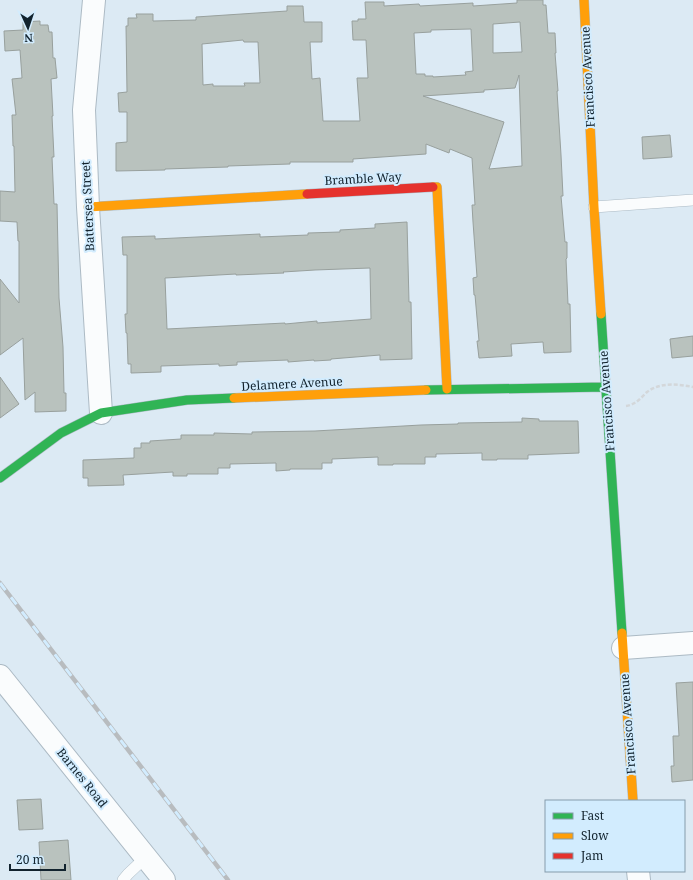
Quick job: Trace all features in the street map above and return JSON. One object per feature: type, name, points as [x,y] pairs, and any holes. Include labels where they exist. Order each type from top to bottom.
[{"type":"street","name":"Battersea Street","points":[[94,0],[84,110],[88,207],[101,413]]},
{"type":"street","name":"Francisco Avenue","points":[[584,0],[594,207],[633,800]]},
{"type":"street","name":"Bramble Way","points":[[88,207],[437,187],[447,389]]},
{"type":"street","name":"Delamere Avenue","points":[[0,478],[61,433],[101,413],[187,400],[447,389],[606,387]]},
{"type":"street","points":[[623,648],[693,643]]},
{"type":"street","name":"Barnes Road","points":[[0,676],[164,880]]},
{"type":"lane","points":[[594,207],[693,200]]},
{"type":"lane","points":[[123,880],[146,857]]},
{"type":"path","points":[[607,406],[629,406],[649,391],[662,385],[684,385],[693,387]]},
{"type":"building","points":[[517,0],[543,0],[543,5],[546,5],[548,33],[555,33],[563,196],[561,196],[565,242],[567,242],[566,259],[568,304],[570,304],[571,352],[544,353],[543,342],[511,344],[512,356],[479,358],[477,341],[479,341],[473,278],[477,277],[472,205],[475,205],[472,158],[450,149],[449,153],[426,144],[426,154],[353,159],[353,162],[290,162],[290,164],[116,171],[116,143],[127,142],[127,112],[119,112],[118,93],[127,92],[126,26],[128,26],[128,18],[137,18],[136,14],[153,14],[153,21],[196,20],[196,17],[287,11],[287,6],[303,6],[304,22],[322,22],[322,42],[310,42],[312,79],[320,78],[323,121],[360,121],[357,78],[368,78],[366,40],[353,40],[352,21],[366,19],[365,2],[384,2],[384,6],[419,4],[420,6],[473,3],[473,6],[517,3]],"holes":[[[520,22],[522,52],[493,53],[493,24]],[[471,29],[473,71],[465,72],[466,75],[433,77],[425,76],[425,74],[416,74],[414,33],[431,32],[431,30]],[[243,40],[244,42],[258,42],[260,83],[244,83],[245,86],[213,86],[213,84],[203,85],[202,44]],[[519,75],[522,166],[489,169],[504,122],[423,96],[484,92],[484,90],[515,88]]]},
{"type":"building","points":[[40,21],[40,25],[48,25],[49,32],[52,32],[53,58],[55,58],[57,78],[51,79],[54,157],[52,157],[54,204],[57,204],[59,298],[66,411],[35,412],[35,392],[25,400],[23,338],[0,355],[0,279],[19,303],[19,241],[17,222],[0,221],[0,191],[15,192],[12,115],[16,115],[12,79],[22,78],[20,50],[5,51],[4,31],[23,30],[23,22]]},
{"type":"building","points":[[670,135],[672,157],[643,159],[642,137]]},
{"type":"building","points":[[407,222],[412,359],[380,360],[380,355],[314,361],[288,362],[288,360],[237,362],[237,365],[219,366],[219,364],[161,366],[161,372],[131,373],[131,364],[128,364],[125,314],[127,314],[127,255],[123,255],[122,237],[155,236],[155,239],[260,234],[260,237],[308,235],[308,233],[340,232],[340,230],[375,228],[375,224]],"holes":[[[370,268],[371,319],[317,323],[317,321],[285,324],[167,329],[165,278]]]},
{"type":"building","points":[[693,336],[693,356],[672,358],[670,339]]},
{"type":"building","points":[[0,377],[19,404],[0,418]]},
{"type":"building","points":[[522,418],[539,419],[539,421],[578,421],[579,453],[528,455],[528,459],[497,460],[482,460],[482,453],[436,454],[436,457],[425,457],[425,464],[393,465],[378,465],[378,457],[332,459],[332,463],[322,463],[322,469],[290,469],[276,471],[276,463],[230,464],[230,468],[218,468],[218,474],[187,474],[187,476],[173,476],[173,472],[123,475],[124,485],[88,486],[88,478],[83,478],[83,460],[134,458],[134,448],[141,448],[141,443],[181,439],[181,435],[214,435],[214,433],[252,434],[252,432],[315,431],[458,423],[522,422]]},
{"type":"building","points":[[693,682],[693,780],[672,782],[671,766],[674,766],[673,736],[679,736],[676,683]]},
{"type":"building","points":[[41,799],[43,829],[19,830],[17,800]]},
{"type":"building","points":[[68,840],[71,880],[41,880],[39,842]]},
{"type":"railway","points":[[0,583],[228,880]]},
{"type":"traffic: fast","points":[[601,314],[622,633]]},
{"type":"traffic: fast","points":[[426,390],[606,387]]},
{"type":"traffic: fast","points":[[0,478],[61,433],[101,413],[187,400],[234,398]]},
{"type":"traffic: slow","points":[[584,0],[594,207],[601,314]]},
{"type":"traffic: slow","points":[[433,187],[437,187],[447,389]]},
{"type":"traffic: slow","points":[[88,207],[307,194]]},
{"type":"traffic: slow","points":[[234,398],[426,390]]},
{"type":"traffic: slow","points":[[622,633],[633,800]]},
{"type":"traffic: jam","points":[[307,194],[433,187]]}]
